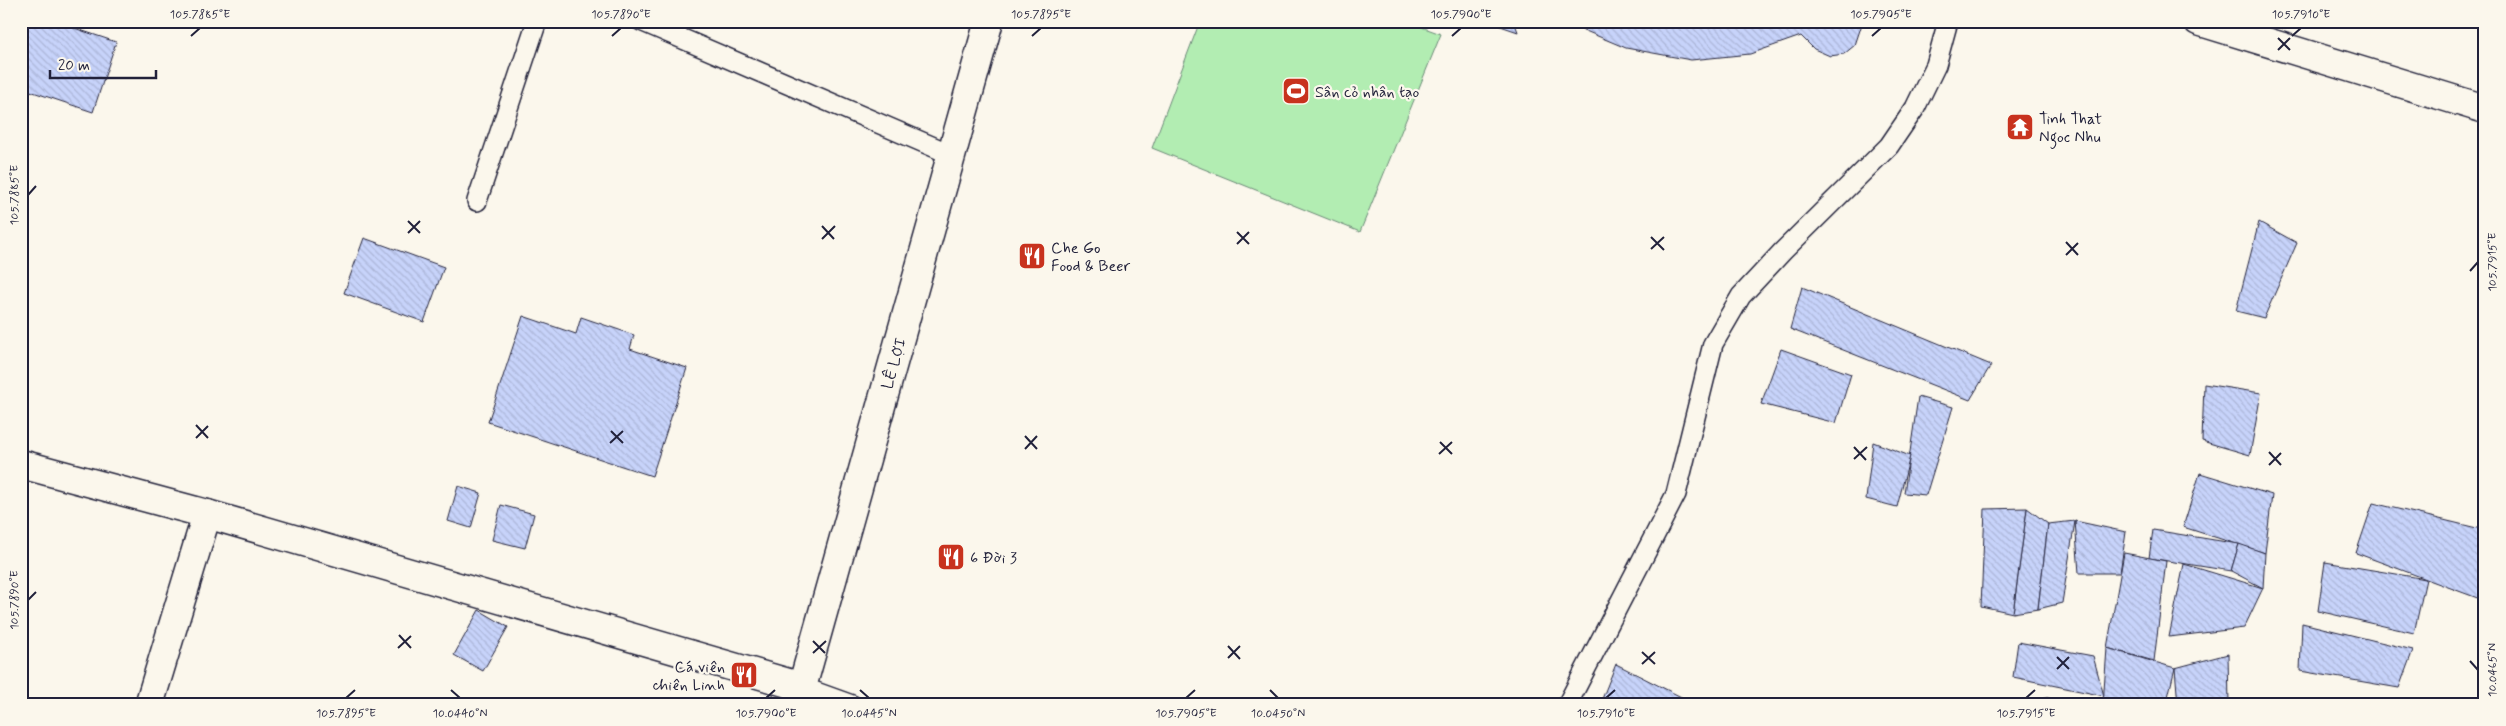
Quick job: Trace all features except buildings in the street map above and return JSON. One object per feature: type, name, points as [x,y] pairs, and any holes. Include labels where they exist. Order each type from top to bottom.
[{"type":"street","name":"LÊ LỢI","points":[[799,696],[950,154],[989,21]]},
{"type":"street","points":[[2198,21],[2485,109]]},
{"type":"street","points":[[21,464],[207,514],[799,696]]},
{"type":"street","points":[[148,705],[207,514]]},
{"type":"lane","points":[[478,201],[537,21]]},
{"type":"lane","points":[[640,21],[950,154]]},
{"type":"lane","points":[[1567,705],[1676,494],[1713,344],[1741,296],[1783,251],[1889,146],[1915,108],[1936,65],[1948,21]]},
{"type":"lane","points":[[799,696],[852,705]]},
{"type":"green space","name":"Sân cỏ nhân tạo","points":[[1200,21],[1405,21],[1441,34],[1360,232],[1152,148]]},
{"type":"place","name":"Sân cỏ nhân tạo","points":[[1296,91]]},
{"type":"place","name":"Tinh That Ngoc Nhu","points":[[2020,127]]},
{"type":"place","name":"Che Go Food & Beer","points":[[1032,256]]},
{"type":"place","name":"6 Đời 3","points":[[951,557]]},
{"type":"place","name":"Cá viên chiên Linh","points":[[744,675]]}]
